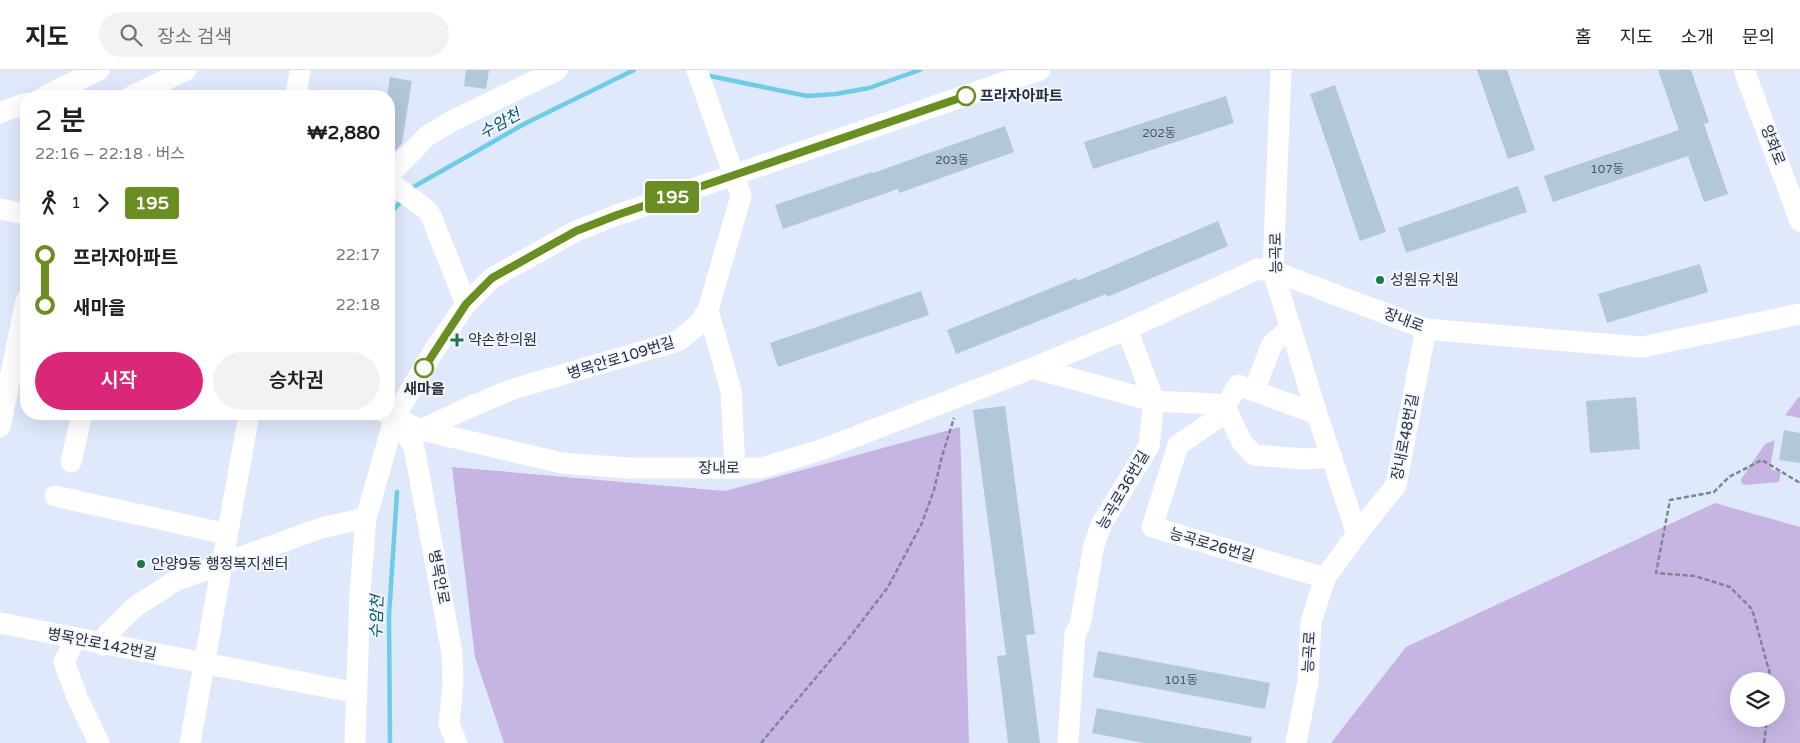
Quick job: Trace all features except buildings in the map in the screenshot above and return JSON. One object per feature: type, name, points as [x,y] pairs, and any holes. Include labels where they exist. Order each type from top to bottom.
[{"type":"street","points":[[62,90],[99,70]]},
{"type":"street","points":[[144,90],[186,70]]},
{"type":"street","points":[[297,90],[300,70]]},
{"type":"street","points":[[395,175],[427,136],[454,120],[558,70]]},
{"type":"street","name":"병목안로109번길","points":[[421,430],[514,389],[678,341],[698,324],[708,310],[741,196],[698,70]]},
{"type":"street","points":[[395,409],[466,304],[492,278],[576,231],[1018,74],[1040,70]]},
{"type":"street","name":"능곡로","points":[[1281,70],[1273,271],[1317,414],[1357,534],[1325,578],[1311,622],[1308,681],[1296,743]]},
{"type":"street","name":"양화로","points":[[1744,70],[1793,176],[1800,221]]},
{"type":"street","points":[[0,113],[20,105]]},
{"type":"street","points":[[395,185],[426,209],[431,216],[466,304]]},
{"type":"street","points":[[0,209],[20,213]]},
{"type":"street","name":"장내로","points":[[395,417],[421,430],[562,463],[628,468],[761,468],[821,450],[1033,368],[1127,329],[1258,268],[1273,271],[1426,329],[1642,347],[1800,314]]},
{"type":"street","points":[[708,310],[731,391],[735,468]]},
{"type":"street","points":[[0,428],[14,346],[20,323]]},
{"type":"street","points":[[1254,391],[1272,344],[1291,328]]},
{"type":"street","name":"능곡로36번길","points":[[1068,743],[1075,633],[1080,625],[1094,544],[1102,523],[1149,446],[1154,401],[1127,329]]},
{"type":"street","name":"장내로48번길","points":[[1357,534],[1396,485],[1426,329]]},
{"type":"street","points":[[1033,368],[1154,401],[1216,404],[1223,408],[1232,419],[1242,442],[1254,455],[1306,459],[1332,458]]},
{"type":"street","points":[[1149,446],[1178,445],[1219,417],[1238,385],[1317,414]]},
{"type":"street","points":[[71,462],[81,420]]},
{"type":"street","points":[[190,743],[247,420]]},
{"type":"street","points":[[355,743],[360,594],[366,518],[390,420]]},
{"type":"street","name":"병목안로","points":[[395,420],[414,447],[452,653],[453,683],[448,724],[456,743]]},
{"type":"street","name":"능곡로26번길","points":[[1178,445],[1152,527],[1325,578]]},
{"type":"street","points":[[55,496],[228,534]]},
{"type":"street","points":[[103,644],[108,633],[135,607],[175,581],[321,528],[366,518]]},
{"type":"street","name":"병목안로142번길","points":[[0,623],[357,694]]},
{"type":"street","points":[[75,639],[64,662],[77,698],[99,743]]},
{"type":"path","points":[[761,743],[849,638],[888,587],[922,523],[934,490],[958,397]]},
{"type":"path","points":[[1770,672],[1752,609],[1730,587],[1695,576],[1656,573],[1670,500],[1714,492],[1729,477],[1762,460],[1800,483]]},
{"type":"path","points":[[1764,743],[1767,727]]},
{"type":"shaded area","points":[[1800,397],[1800,418],[1785,415],[1798,398]]},
{"type":"shaded area","points":[[960,427],[969,743],[504,743],[475,657],[452,467],[725,491]]},
{"type":"shaded area","points":[[1775,440],[1770,467],[1781,472],[1779,482],[1742,484],[1741,479],[1765,444]]},
{"type":"shaded area","points":[[1715,503],[1800,527],[1800,743],[1331,743],[1406,647]]},
{"type":"waterway","name":"수암천","points":[[411,190],[526,123],[634,70]]},
{"type":"waterway","name":"수암천","points":[[705,75],[807,96],[836,94],[869,88],[920,70]]},
{"type":"waterway","name":"수암천","points":[[395,208],[403,199]]},
{"type":"waterway","name":"수암천","points":[[390,743],[389,616],[397,492]]},
{"type":"bus line","name":"195","points":[[424,368],[466,304],[492,278],[576,231],[617,215],[966,96]]},
{"type":"place","name":"프라자아파트","points":[[966,96]]},
{"type":"place","name":"성원유치원","points":[[1380,280]]},
{"type":"place","name":"약손한의원","points":[[457,340]]},
{"type":"place","name":"새마을","points":[[424,368]]},
{"type":"place","name":"안양9동 행정복지센터","points":[[141,564]]}]
